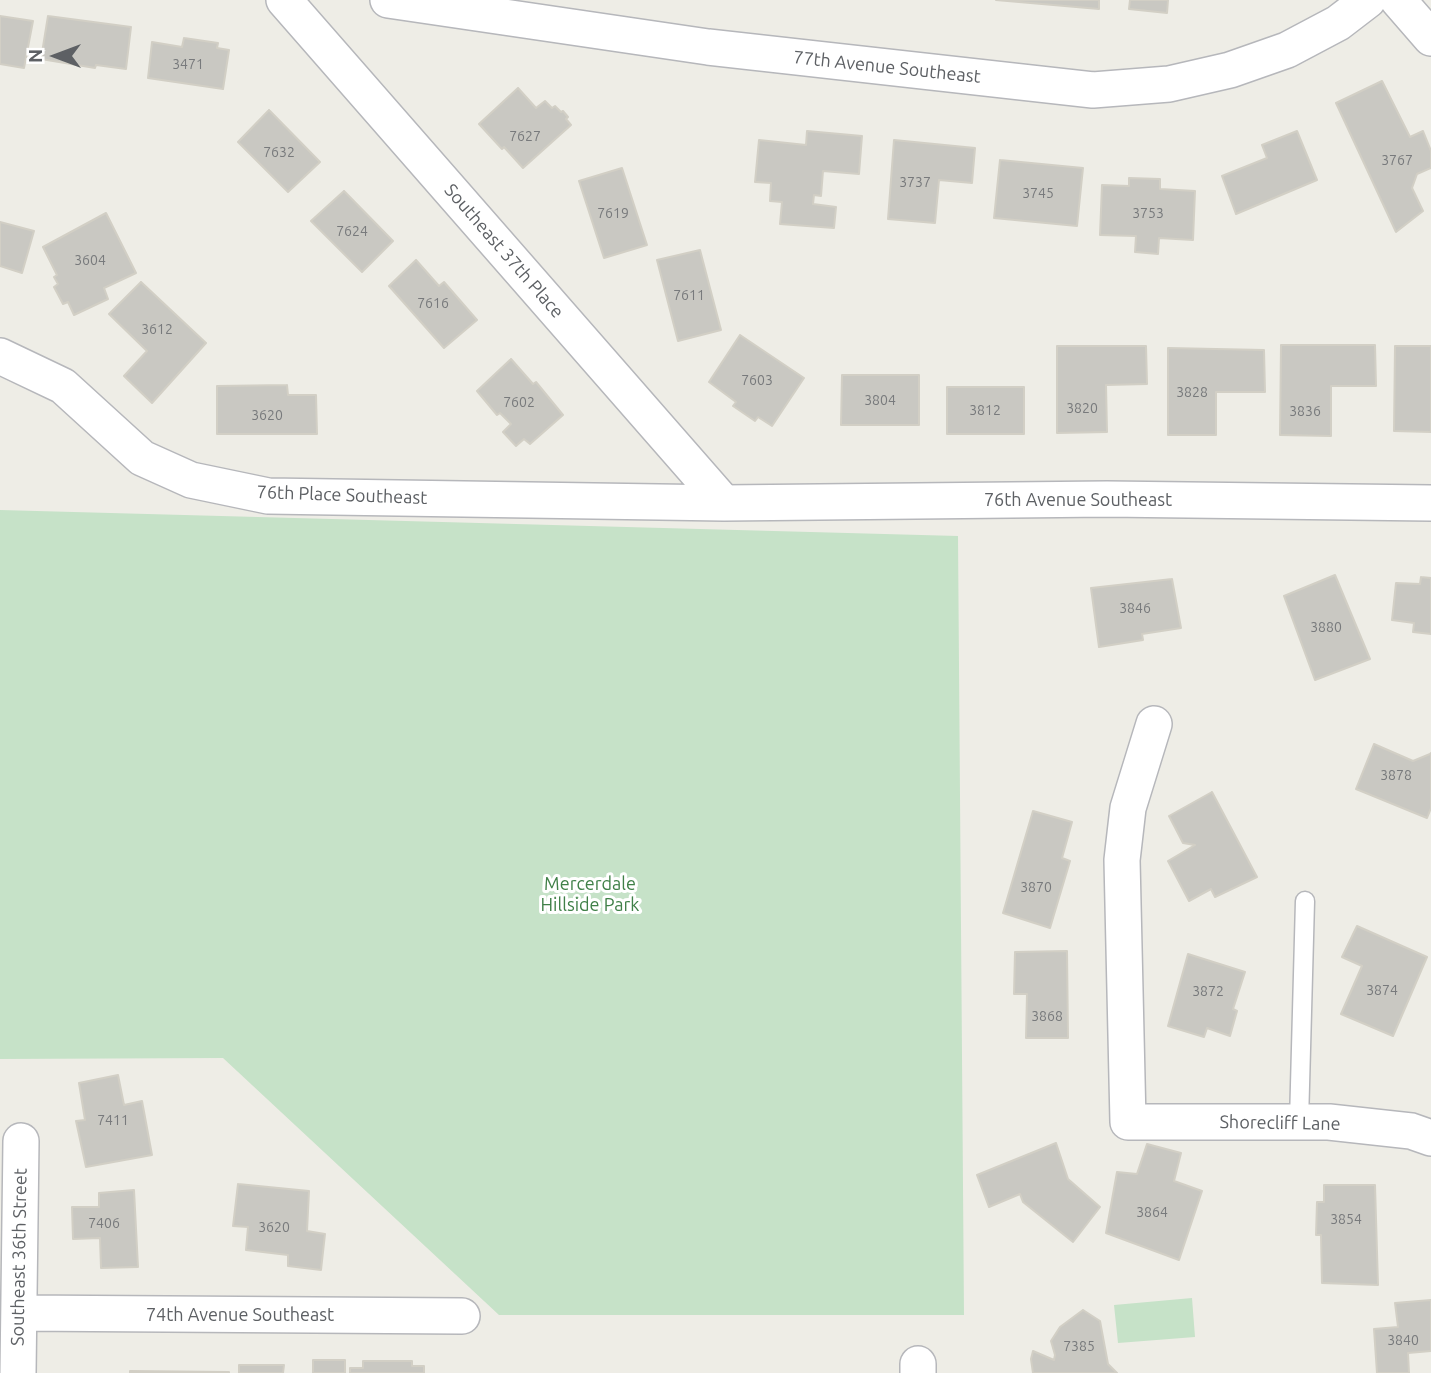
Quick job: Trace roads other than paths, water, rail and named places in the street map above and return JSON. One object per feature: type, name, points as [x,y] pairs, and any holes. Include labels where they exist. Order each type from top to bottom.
[{"type":"street","name":"Southeast 37th Place","points":[[284,0],[724,503]]},
{"type":"street","name":"77th Avenue Southeast","points":[[388,0],[708,47],[1093,90],[1169,84],[1230,70],[1287,50],[1338,23],[1368,0]]},
{"type":"street","points":[[1398,0],[1431,38]]},
{"type":"street","name":"76th Place Southeast","points":[[0,356],[62,386],[142,458],[191,480],[268,496],[724,503]]},
{"type":"street","name":"76th Avenue Southeast","points":[[724,503],[1107,499],[1431,503]]},
{"type":"street","name":"Shorecliff Lane","points":[[1154,724],[1128,808],[1122,860],[1128,1122],[1329,1122],[1411,1131],[1431,1138]]},
{"type":"street","name":"Southeast 36th Street","points":[[18,1373],[21,1142]]},
{"type":"street","name":"74th Avenue Southeast","points":[[19,1313],[462,1316]]},
{"type":"lane","points":[[1299,1122],[1305,901]]},
{"type":"park label","name":"Mercerdale Hillside Park","points":[[590,894]]}]
